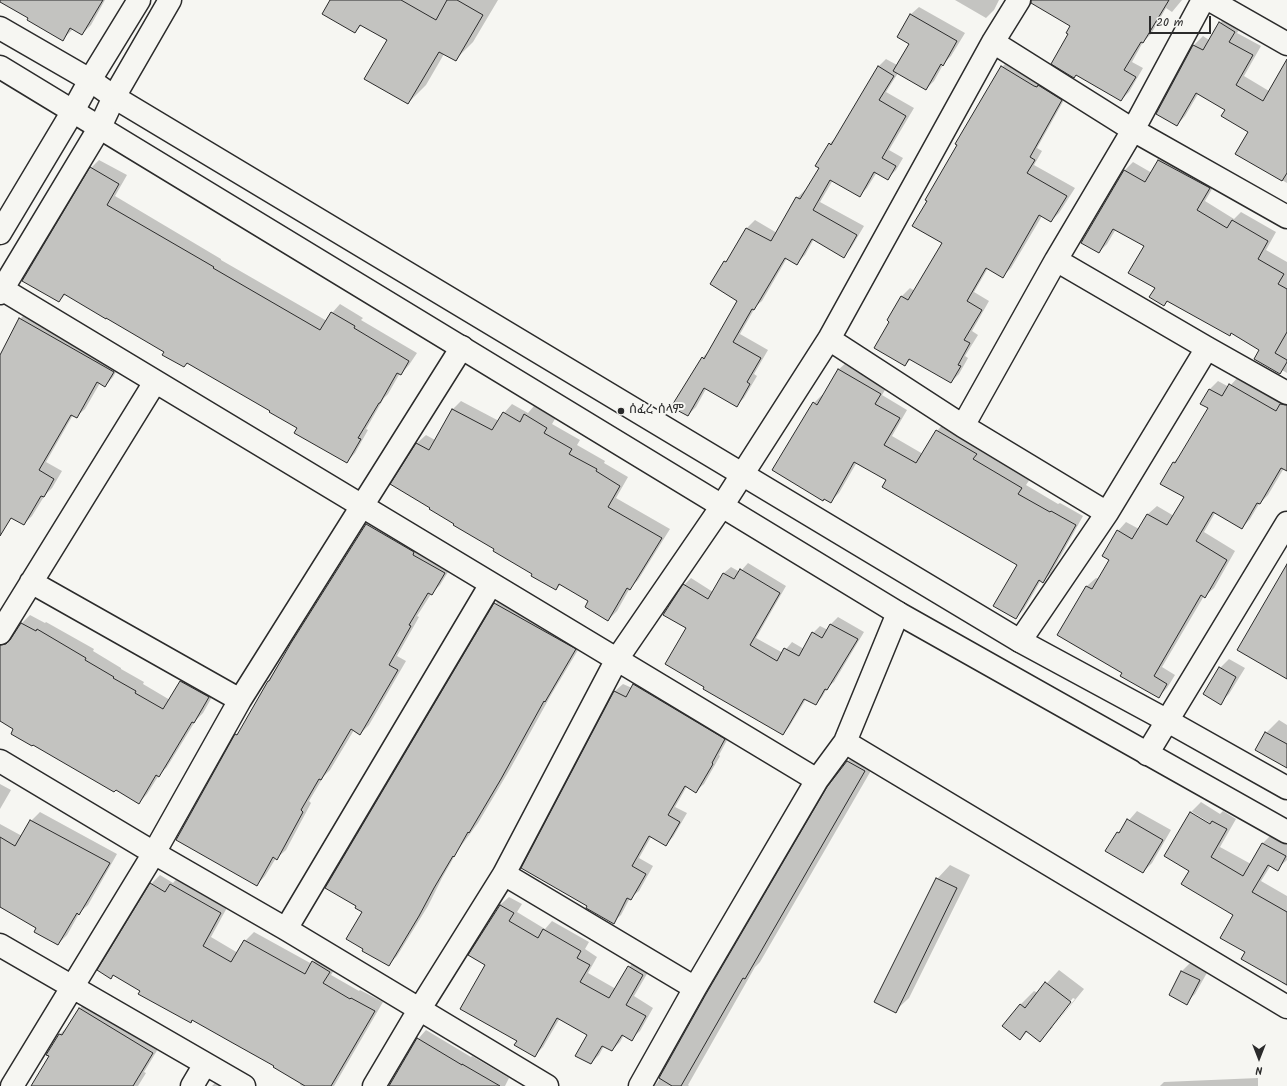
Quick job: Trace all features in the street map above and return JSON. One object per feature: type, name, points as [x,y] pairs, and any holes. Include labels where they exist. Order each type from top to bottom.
[{"type":"street","points":[[0,233],[139,0]]},
{"type":"street","points":[[170,0],[114,97],[100,127],[1,291],[817,780]]},
{"type":"street","points":[[374,1086],[419,1010],[504,874],[617,659],[722,506],[829,339],[993,42],[1018,0]]},
{"type":"street","points":[[963,426],[1056,260],[1133,130],[1203,0]]},
{"type":"street","points":[[1210,0],[1287,44]]},
{"type":"street","points":[[0,28],[90,80],[114,97],[1020,641],[1166,720],[1287,788]]},
{"type":"street","points":[[993,42],[1133,130],[1287,217]]},
{"type":"street","points":[[0,67],[898,613],[1287,832]]},
{"type":"street","points":[[1056,260],[1287,393]]},
{"type":"street","points":[[829,339],[963,426],[1107,513]]},
{"type":"street","points":[[12,1086],[154,853],[240,700],[462,347]]},
{"type":"street","points":[[1020,641],[1107,513],[1207,348]]},
{"type":"street","points":[[0,633],[155,382]]},
{"type":"street","points":[[1147,754],[1166,720],[1287,523]]},
{"type":"street","points":[[31,582],[240,700]]},
{"type":"street","points":[[286,929],[491,584]]},
{"type":"street","points":[[640,1086],[695,988],[817,780],[845,742],[898,613]]},
{"type":"street","points":[[845,742],[1287,1007]]},
{"type":"street","points":[[0,761],[154,853],[286,929],[547,1086]]},
{"type":"street","points":[[504,874],[695,988]]},
{"type":"street","points":[[0,945],[72,988],[244,1086]]},
{"type":"street","points":[[192,1086],[205,1064]]},
{"type":"building","points":[[0,0],[103,0],[82,35],[70,28],[63,41],[27,20],[28,18],[0,2]]},
{"type":"building","points":[[330,0],[401,0],[436,20],[447,0],[457,0],[483,15],[456,61],[439,52],[408,104],[364,79],[387,40],[360,25],[355,33],[322,14]]},
{"type":"building","points":[[1031,0],[1169,0],[1143,43],[1141,42],[1124,70],[1136,77],[1121,101],[1076,75],[1074,78],[1051,64],[1068,34],[1066,33],[1070,26],[1031,3]]},
{"type":"building","points":[[910,14],[957,41],[943,66],[941,64],[926,90],[893,71],[909,44],[897,37]]},
{"type":"building","points":[[1219,22],[1235,32],[1229,42],[1253,55],[1236,85],[1263,101],[1287,59],[1287,173],[1282,181],[1235,154],[1248,132],[1221,116],[1225,110],[1196,93],[1177,126],[1156,114],[1193,45],[1203,50]]},
{"type":"building","points":[[878,66],[894,76],[879,100],[906,116],[882,158],[896,166],[888,180],[874,172],[860,197],[830,180],[813,210],[857,235],[844,258],[812,239],[797,265],[785,258],[754,310],[752,309],[733,342],[761,358],[747,382],[750,384],[737,407],[704,388],[688,416],[671,407],[702,357],[704,359],[737,301],[710,284],[724,261],[726,262],[746,228],[771,241],[796,197],[800,199],[819,168],[815,166],[829,143],[831,145]]},
{"type":"building","points":[[1001,66],[1034,86],[1037,87],[1038,85],[1062,100],[1030,157],[1035,160],[1027,173],[1067,196],[1051,222],[1039,215],[1003,278],[986,268],[967,301],[982,310],[964,340],[970,343],[958,365],[961,366],[951,383],[909,359],[905,366],[874,348],[889,322],[887,320],[901,296],[908,300],[942,243],[912,226],[927,201],[925,200],[957,145],[955,144]]},
{"type":"building","points":[[1158,160],[1210,188],[1197,210],[1227,228],[1232,220],[1268,241],[1258,259],[1284,274],[1278,284],[1287,289],[1287,332],[1275,353],[1287,360],[1280,374],[1254,359],[1259,350],[1231,333],[1230,336],[1167,301],[1164,306],[1149,297],[1155,288],[1128,273],[1144,246],[1113,229],[1099,253],[1081,243],[1124,170],[1145,182]]},
{"type":"building","points":[[90,167],[119,184],[107,205],[320,330],[331,312],[355,326],[354,328],[409,361],[401,375],[397,373],[358,438],[361,439],[347,463],[294,433],[297,428],[269,412],[270,411],[187,363],[184,367],[162,355],[164,352],[64,294],[59,302],[22,281]]},
{"type":"building","points":[[19,318],[114,372],[105,387],[97,382],[77,418],[71,415],[39,470],[54,479],[44,497],[41,496],[24,525],[11,518],[0,536],[0,355]]},
{"type":"building","points":[[838,369],[881,394],[875,404],[900,418],[884,445],[916,463],[936,430],[977,454],[973,459],[1022,488],[1018,494],[1076,525],[1043,583],[1039,580],[1016,619],[993,606],[1017,565],[882,487],[886,480],[854,462],[831,503],[824,499],[823,501],[772,470],[813,402],[817,405]]},
{"type":"building","points":[[1229,384],[1276,411],[1280,404],[1287,405],[1287,471],[1281,468],[1260,504],[1257,503],[1242,529],[1213,512],[1196,541],[1227,560],[1205,598],[1201,595],[1154,676],[1167,684],[1159,698],[1120,676],[1122,673],[1057,635],[1086,586],[1092,589],[1109,560],[1102,556],[1117,530],[1132,539],[1147,514],[1167,525],[1184,497],[1160,484],[1173,462],[1175,463],[1208,408],[1200,404],[1209,389],[1222,396]]},
{"type":"building","points":[[452,409],[492,430],[503,412],[520,422],[524,414],[547,428],[544,433],[572,449],[569,454],[597,469],[596,471],[620,486],[608,507],[662,538],[630,590],[627,588],[608,621],[585,607],[588,601],[559,584],[556,590],[531,576],[532,574],[493,551],[494,549],[453,525],[454,524],[429,509],[430,508],[390,484],[416,443],[429,450]]},
{"type":"building","points":[[366,524],[414,552],[413,555],[445,573],[432,595],[428,593],[409,625],[411,626],[389,665],[398,670],[360,735],[351,729],[321,780],[319,779],[301,810],[303,812],[277,860],[273,857],[257,886],[176,840],[235,734],[237,735],[291,643]]},
{"type":"building","points":[[1287,564],[1287,679],[1237,650]]},
{"type":"building","points":[[740,569],[780,593],[750,645],[777,661],[784,648],[799,656],[812,632],[822,638],[830,624],[858,639],[827,690],[825,689],[816,705],[804,699],[783,735],[703,689],[704,687],[665,664],[686,628],[663,615],[683,584],[708,599],[723,573],[734,579]]},
{"type":"building","points":[[494,603],[576,649],[545,702],[544,701],[501,779],[454,857],[453,856],[389,966],[362,951],[363,949],[346,939],[362,912],[355,908],[356,906],[325,888]]},
{"type":"building","points":[[21,623],[36,631],[37,629],[86,658],[85,660],[136,691],[135,693],[163,709],[180,681],[209,697],[159,777],[156,775],[139,804],[116,790],[114,792],[33,745],[32,746],[11,734],[13,729],[0,721],[0,645],[6,644],[10,640]]},
{"type":"building","points":[[1219,667],[1236,677],[1221,705],[1203,694]]},
{"type":"building","points":[[633,684],[725,739],[712,763],[713,764],[696,793],[685,786],[668,815],[680,822],[666,846],[649,836],[632,866],[646,874],[631,900],[627,898],[614,924],[586,908],[587,906],[521,868],[614,691],[626,697]]},
{"type":"building","points":[[1265,732],[1287,744],[1287,768],[1255,750]]},
{"type":"building","points":[[847,761],[865,771],[745,979],[743,978],[681,1086],[672,1086],[659,1078],[706,994],[827,787]]},
{"type":"building","points":[[1190,812],[1210,824],[1212,821],[1227,829],[1211,857],[1243,876],[1262,843],[1286,856],[1278,871],[1268,865],[1252,892],[1287,912],[1287,985],[1241,959],[1245,952],[1220,938],[1233,915],[1181,884],[1189,871],[1164,856]]},
{"type":"building","points":[[1127,819],[1163,840],[1143,873],[1105,851],[1117,832],[1119,833]]},
{"type":"building","points":[[30,820],[110,863],[79,915],[77,913],[58,945],[34,932],[36,928],[0,907],[0,837],[15,846]]},
{"type":"building","points":[[936,878],[957,888],[896,1013],[874,1002]]},
{"type":"building","points":[[150,883],[165,892],[170,884],[221,913],[203,946],[231,962],[244,940],[305,974],[312,961],[330,972],[323,983],[350,999],[351,998],[375,1011],[331,1086],[305,1086],[273,1067],[274,1066],[192,1020],[191,1023],[138,994],[140,991],[113,975],[111,979],[97,970]]},
{"type":"building","points":[[500,905],[514,913],[509,921],[538,938],[543,929],[581,951],[577,958],[590,965],[580,982],[609,998],[628,966],[643,975],[626,1005],[646,1016],[632,1041],[622,1035],[612,1051],[602,1046],[591,1064],[575,1056],[587,1035],[557,1018],[535,1057],[514,1045],[517,1041],[460,1009],[485,965],[468,955]]},
{"type":"building","points":[[1181,971],[1200,980],[1187,1005],[1169,995]]},
{"type":"building","points":[[1045,982],[1071,1002],[1040,1042],[1026,1031],[1020,1040],[1002,1026],[1020,1004],[1025,1008]]},
{"type":"building","points":[[79,1008],[153,1053],[133,1086],[31,1086],[49,1056],[46,1055],[59,1034],[62,1035]]},
{"type":"building","points":[[417,1038],[462,1065],[500,1086],[389,1086]]},
{"type":"place","name":"ሰፈረ ሰላም","points":[[621,411]]}]
